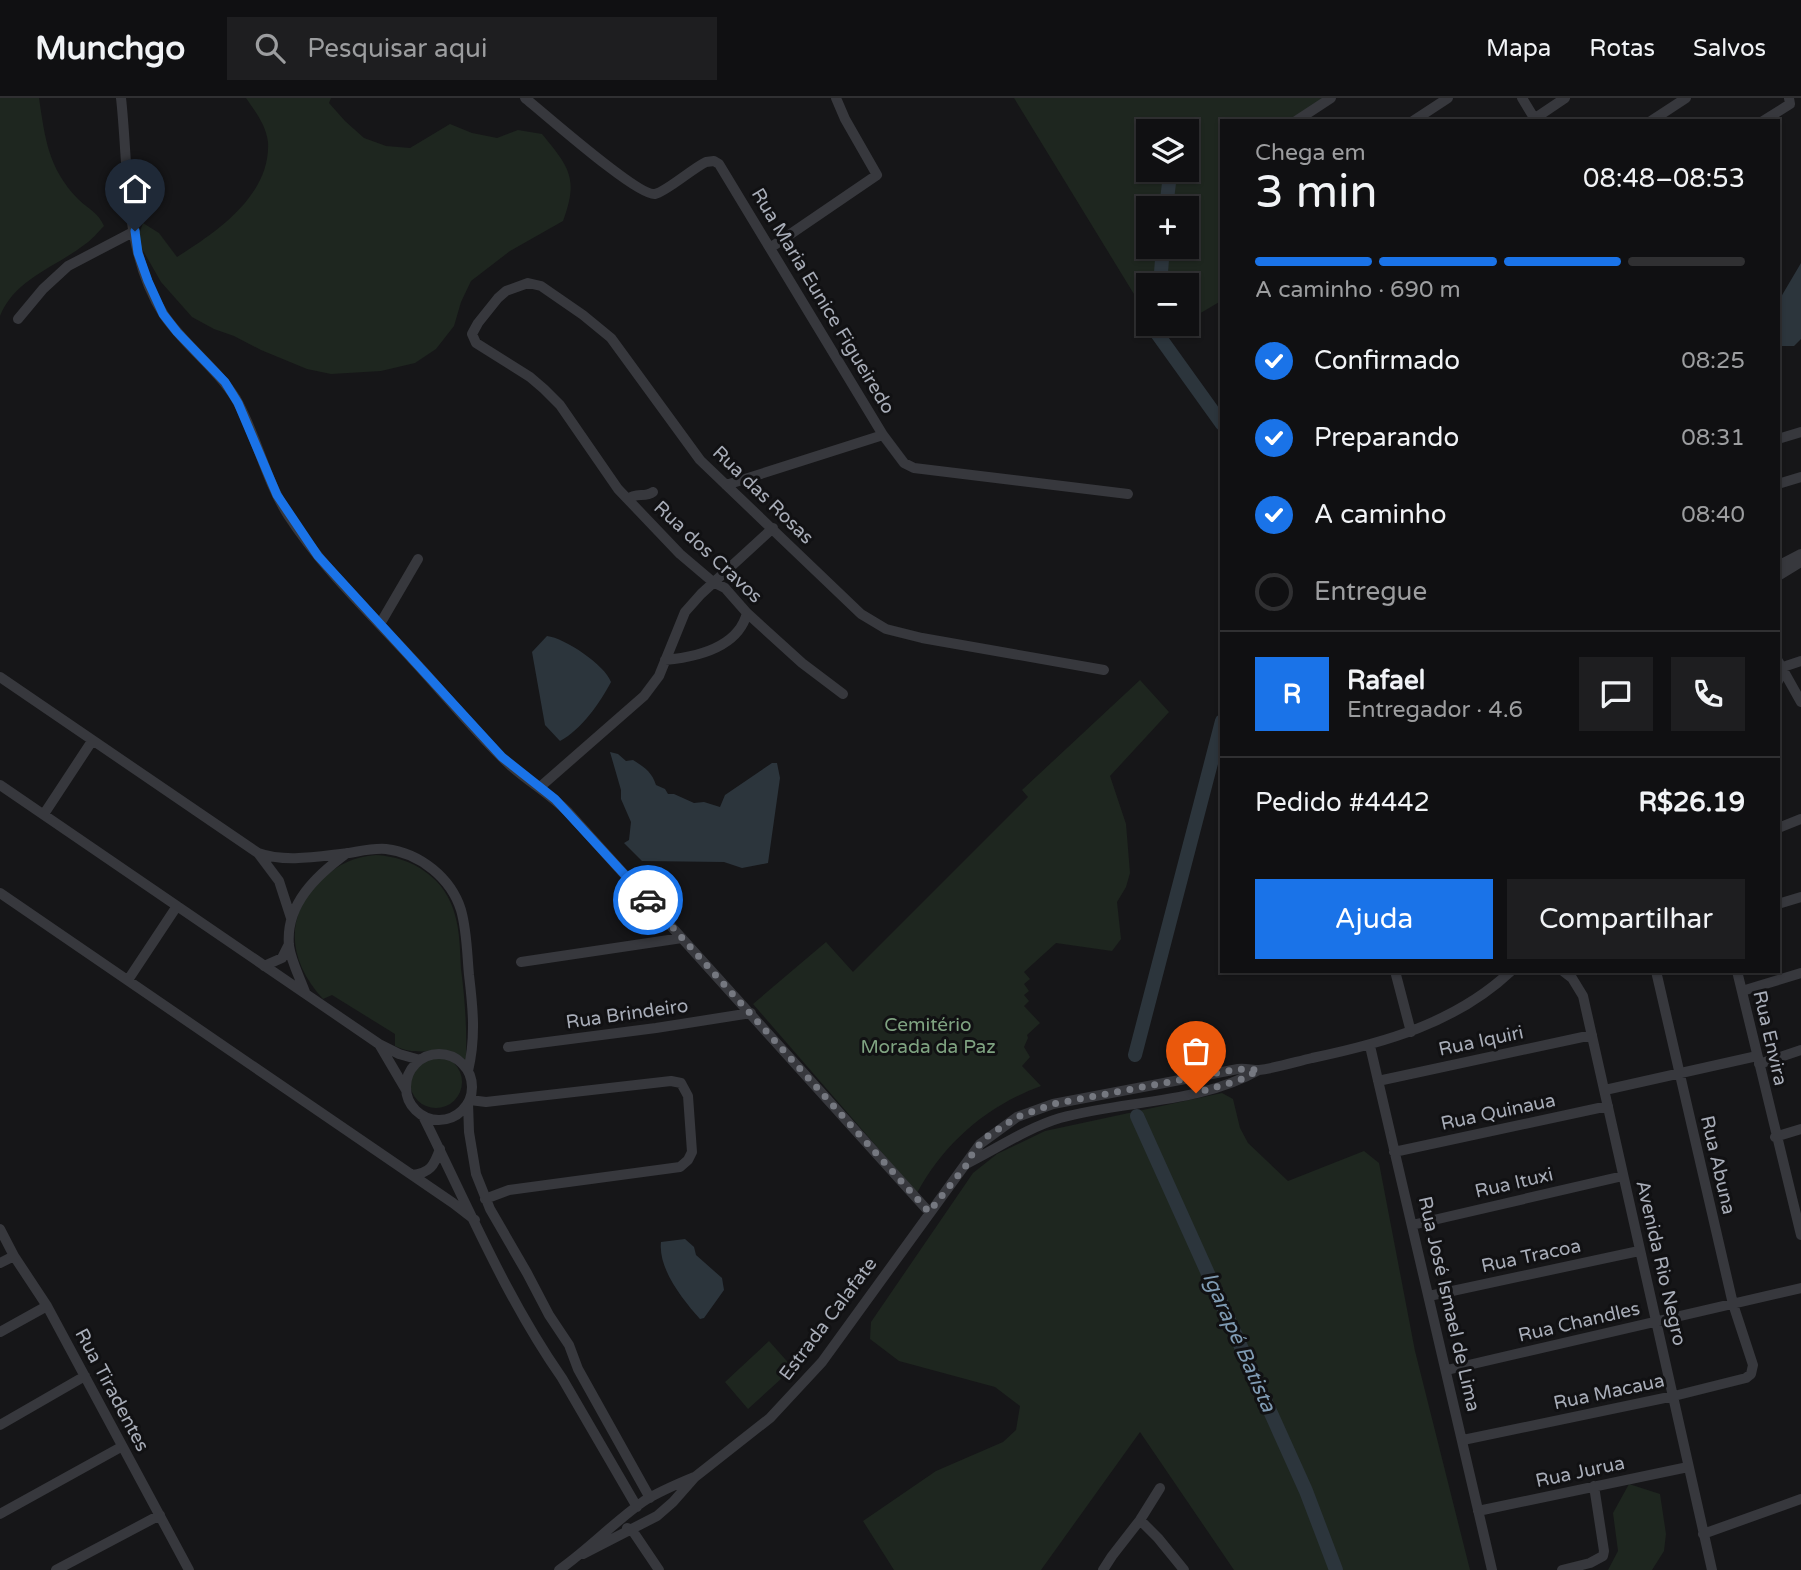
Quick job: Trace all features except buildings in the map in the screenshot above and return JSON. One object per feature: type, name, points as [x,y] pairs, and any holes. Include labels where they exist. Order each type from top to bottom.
[{"type":"street","points":[[121,98],[130,205],[145,272],[163,314],[225,382],[238,403],[287,514],[318,556],[502,757],[568,812],[929,1212]]},
{"type":"street","name":"Rua Maria Eunice Figueiredo","points":[[525,98],[613,170],[646,193],[658,193],[700,165],[714,161],[723,170],[900,459],[914,468],[1128,494]]},
{"type":"street","points":[[770,248],[877,175],[836,98]]},
{"type":"street","points":[[1299,119],[1331,98]]},
{"type":"street","points":[[1416,119],[1448,98]]},
{"type":"street","points":[[1522,98],[1533,119]]},
{"type":"street","points":[[1535,119],[1565,98]]},
{"type":"street","points":[[1654,119],[1686,98]]},
{"type":"street","points":[[1766,119],[1788,101]]},
{"type":"street","points":[[18,319],[43,289],[68,266],[135,231]]},
{"type":"street","name":"Rua das Rosas","points":[[472,338],[478,323],[506,291],[531,283],[552,292],[611,338],[689,447],[726,485],[861,614],[877,625],[922,638],[1104,670]]},
{"type":"street","name":"Rua dos Cravos","points":[[472,338],[530,377],[552,396],[579,431],[605,472],[680,555],[713,582],[725,588],[747,613],[802,663],[843,694]]},
{"type":"street","points":[[1780,438],[1801,432]]},
{"type":"street","points":[[726,485],[883,435]]},
{"type":"street","points":[[1780,483],[1801,477]]},
{"type":"street","points":[[628,499],[633,495],[648,495],[653,492]]},
{"type":"street","points":[[540,787],[637,704],[659,676],[685,612],[713,582],[773,528]]},
{"type":"street","points":[[1780,565],[1801,554]]},
{"type":"street","points":[[380,624],[418,558]]},
{"type":"street","points":[[1780,575],[1801,562]]},
{"type":"street","points":[[665,660],[691,657],[719,646],[739,631],[747,613]]},
{"type":"street","points":[[1801,661],[1780,664],[1801,702]]},
{"type":"street","points":[[0,677],[258,853],[279,881],[292,918]]},
{"type":"street","points":[[44,814],[92,741]]},
{"type":"street","points":[[0,785],[379,1044],[399,1054],[421,1060]]},
{"type":"street","points":[[1780,827],[1801,819]]},
{"type":"street","points":[[258,853],[283,858],[386,849],[411,856],[437,872],[457,899],[463,918],[474,1012],[472,1054],[468,1071]]},
{"type":"street","points":[[264,966],[282,958],[289,944],[292,918],[305,892],[318,876],[347,853]]},
{"type":"street","points":[[0,893],[475,1220]]},
{"type":"street","points":[[1780,903],[1801,897]]},
{"type":"street","points":[[128,980],[177,906]]},
{"type":"street","points":[[521,962],[682,938]]},
{"type":"street","points":[[289,944],[305,992]]},
{"type":"street","points":[[1396,973],[1411,1032]]},
{"type":"street","name":"Estrada Calafate","points":[[583,1554],[632,1530],[666,1508],[695,1477],[770,1418],[822,1362],[980,1144],[1017,1117],[1053,1104],[1238,1069],[1259,1070],[1370,1046],[1411,1032],[1443,1012],[1486,992],[1509,973]]},
{"type":"street","name":"Avenida Rio Negro","points":[[1566,973],[1572,978],[1583,996],[1712,1570]]},
{"type":"street","name":"Rua Abuna","points":[[1656,973],[1732,1304],[1753,1365]]},
{"type":"street","name":"Rua Envira","points":[[1738,973],[1775,1137],[1799,1214],[1801,1236]]},
{"type":"street","points":[[1742,991],[1801,973]]},
{"type":"street","name":"Rua Brindeiro","points":[[508,1047],[751,1013]]},
{"type":"street","name":"Rua Iquiri","points":[[1378,1081],[1592,1035]]},
{"type":"street","points":[[379,1044],[407,1091],[410,1103],[424,1116],[513,1297],[637,1507]]},
{"type":"street","name":"Rua José Ismael de Lima","points":[[1370,1046],[1492,1570]]},
{"type":"street","points":[[1605,1090],[1801,1050]]},
{"type":"street","points":[[407,1091],[409,1074],[421,1060],[432,1055],[444,1054],[455,1058],[468,1071],[472,1085],[469,1102],[473,1158],[485,1199],[571,1350],[578,1369],[655,1495],[664,1494],[667,1500],[666,1508]]},
{"type":"street","name":"Estrada Calafate","points":[[968,1163],[1010,1139],[1059,1118],[1196,1093],[1240,1080],[1259,1070]]},
{"type":"street","points":[[424,1116],[444,1119],[458,1114],[469,1102],[671,1081],[684,1086],[688,1096],[692,1152],[680,1167],[509,1190],[485,1199]]},
{"type":"street","name":"Rua Quinaua","points":[[1394,1152],[1608,1106]]},
{"type":"street","points":[[1775,1137],[1801,1129]]},
{"type":"street","points":[[412,1175],[432,1168],[440,1149]]},
{"type":"street","name":"Rua Ituxi","points":[[1412,1225],[1623,1176]]},
{"type":"street","name":"Rua Tiradentes","points":[[0,1229],[14,1256],[47,1306],[189,1570]]},
{"type":"street","name":"Rua Tracoa","points":[[1429,1296],[1639,1251]]},
{"type":"street","points":[[0,1263],[14,1256]]},
{"type":"street","points":[[513,1297],[527,1294],[533,1284]]},
{"type":"street","name":"Rua Chandles","points":[[1447,1370],[1801,1288]]},
{"type":"street","points":[[0,1332],[47,1306]]},
{"type":"street","points":[[544,1350],[554,1340],[563,1338]]},
{"type":"street","name":"Rua Macaua","points":[[1463,1440],[1675,1396],[1746,1378],[1751,1374],[1753,1365]]},
{"type":"street","points":[[0,1425],[85,1376]]},
{"type":"street","points":[[0,1514],[121,1447]]},
{"type":"street","name":"Rua Jurua","points":[[1478,1511],[1688,1467]]},
{"type":"street","name":"Estrada Calafate","points":[[559,1570],[583,1554],[637,1507],[655,1495],[695,1477]]},
{"type":"street","points":[[1562,1570],[1590,1563],[1603,1556],[1594,1486]]},
{"type":"street","points":[[1103,1570],[1160,1488]]},
{"type":"street","points":[[1703,1534],[1801,1499]]},
{"type":"street","points":[[56,1570],[160,1515]]},
{"type":"street","points":[[624,1519],[624,1525],[632,1530],[659,1570]]},
{"type":"street","points":[[1140,1520],[1184,1570]]},
{"type":"green space","points":[[0,98],[39,98],[46,139],[60,176],[104,226],[87,243],[25,283],[7,303],[0,316]]},
{"type":"green space","points":[[246,98],[331,98],[329,103],[364,138],[386,146],[410,148],[450,124],[472,133],[497,138],[518,130],[542,134],[559,155],[569,174],[570,194],[563,221],[510,251],[471,281],[454,326],[436,349],[415,363],[381,371],[331,374],[307,369],[192,317],[161,282],[137,240],[143,223],[159,233],[177,257],[224,224],[251,195],[261,179],[267,161],[268,142],[263,124]]},
{"type":"green space","points":[[1014,98],[1325,98],[1290,119],[1220,119],[1220,302],[1199,314],[1199,273],[1136,273],[1136,297]]},
{"type":"green space","name":"Cemitério Morada da Paz","points":[[1140,680],[1169,712],[1110,776],[1126,824],[1130,873],[1117,902],[1121,939],[1112,951],[1056,943],[1024,972],[1030,979],[1024,984],[1029,991],[1024,995],[1029,1001],[1024,1006],[1040,1023],[1027,1035],[1024,1047],[1030,1057],[1022,1066],[1041,1086],[1003,1104],[969,1128],[941,1158],[917,1193],[753,1004],[826,942],[853,972],[1028,797],[1022,790]]},
{"type":"green space","points":[[376,855],[402,860],[426,872],[444,890],[450,902],[459,935],[466,1060],[449,1052],[405,1050],[395,1046],[395,1034],[332,995],[323,999],[303,969],[297,954],[296,923],[309,893],[340,865],[360,857]]},
{"type":"green space","points":[[436,1056],[446,1058],[454,1064],[460,1072],[460,1092],[454,1100],[446,1106],[436,1108],[426,1106],[418,1100],[412,1092],[410,1082],[412,1072],[418,1064],[426,1058]]},
{"type":"green space","points":[[1222,1093],[1233,1099],[1240,1128],[1248,1143],[1288,1181],[1364,1151],[1379,1163],[1415,1351],[1470,1570],[1234,1570],[1140,1432],[1041,1570],[894,1570],[863,1521],[936,1471],[1003,1442],[1016,1430],[1020,1406],[995,1387],[899,1361],[870,1339],[871,1322],[973,1173],[997,1154],[1045,1131]]},
{"type":"green space","points":[[769,1341],[793,1368],[748,1409],[725,1382]]},
{"type":"green space","points":[[1629,1484],[1660,1494],[1666,1534],[1664,1551],[1652,1570],[1608,1570],[1618,1551],[1613,1513]]},
{"type":"shaded area","points":[[1801,263],[1801,339],[1794,346],[1780,346],[1780,299]]},
{"type":"shaded area","points":[[547,636],[583,653],[601,668],[611,682],[589,715],[560,741],[545,725],[532,652]]},
{"type":"shaded area","points":[[610,752],[618,754],[626,761],[633,760],[641,765],[650,773],[656,785],[665,789],[668,794],[694,803],[704,802],[720,807],[725,795],[772,763],[777,763],[780,778],[768,863],[742,868],[724,862],[642,861],[624,843],[629,840],[631,822],[621,799]]},
{"type":"shaded area","points":[[685,1239],[694,1247],[696,1255],[722,1278],[724,1290],[704,1318],[700,1319],[686,1303],[663,1263],[661,1242]]},
{"type":"waterway","name":"Igarapé Batista","points":[[1167,196],[1169,183]]},
{"type":"waterway","name":"Igarapé Batista","points":[[1161,273],[1162,259]]},
{"type":"waterway","name":"Igarapé Batista","points":[[1159,336],[1220,421]]},
{"type":"waterway","name":"Igarapé Batista","points":[[1135,1055],[1220,729]]},
{"type":"waterway","name":"Igarapé Batista","points":[[1137,1116],[1306,1491],[1336,1570]]},
{"type":"way so far","points":[[648,900],[929,1212],[968,1163],[974,1150],[988,1136],[1017,1117],[1053,1104],[1244,1068],[1259,1070],[1240,1080],[1196,1093]]},
{"type":"route","points":[[135,231],[138,253],[163,314],[225,382],[238,403],[287,514],[318,556],[502,757],[555,799],[648,900]]}]
